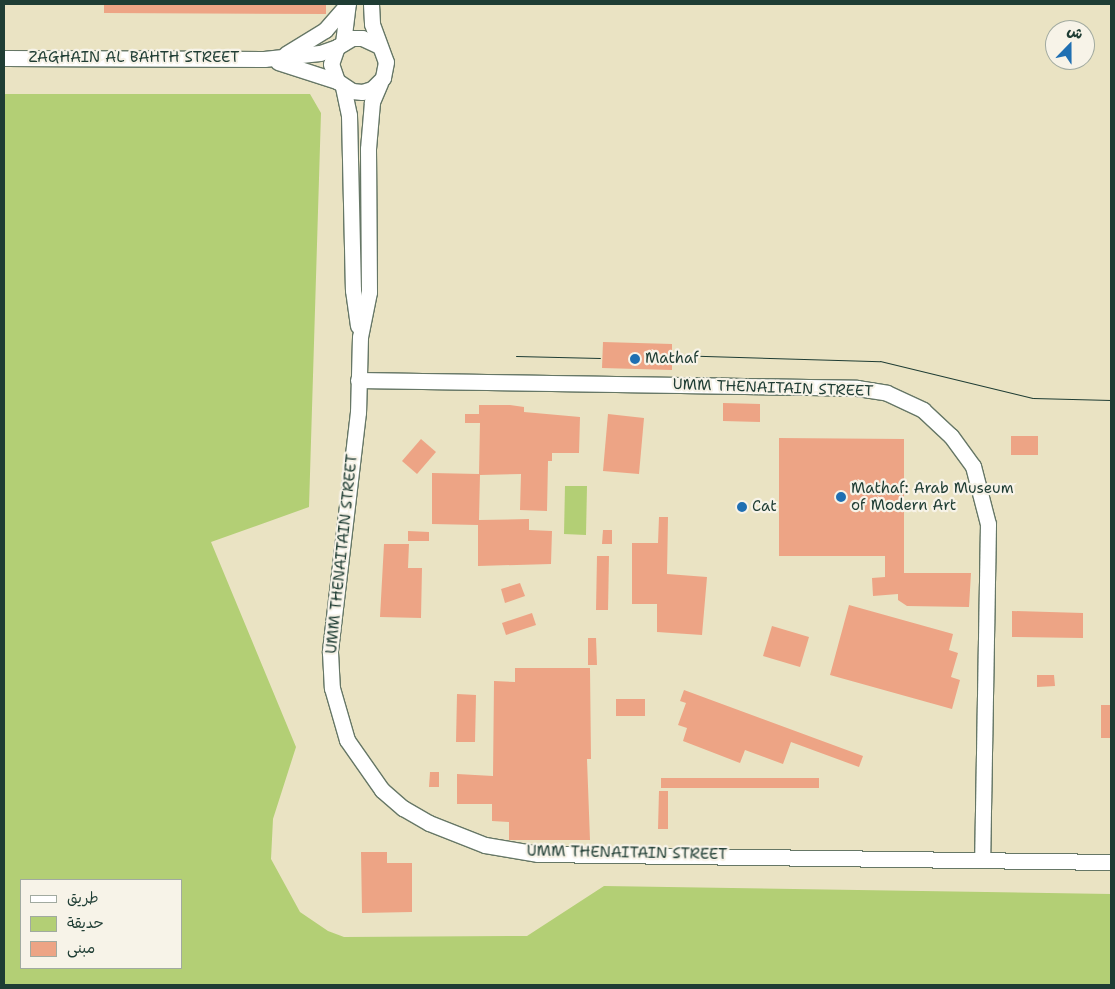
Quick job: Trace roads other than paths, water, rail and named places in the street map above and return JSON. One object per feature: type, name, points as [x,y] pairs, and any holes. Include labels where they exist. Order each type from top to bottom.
[{"type":"street","points":[[348,4],[340,45],[331,64],[340,84],[362,92],[380,83],[386,62],[370,16],[371,4]]},
{"type":"street","points":[[271,59],[325,30],[348,4]]},
{"type":"street","points":[[340,45],[362,38],[379,46]]},
{"type":"street","name":"ZAGHAIN AL BAHTH STREET","points":[[4,58],[271,59],[320,53],[340,45]]},
{"type":"street","name":"ZAGHAIN AL BAHTH STREET","points":[[271,59],[340,84]]},
{"type":"street","name":"UMM THENAITAIN STREET","points":[[380,83],[370,115],[368,292],[360,337],[356,432],[330,652],[332,688],[347,740],[363,766],[403,808],[428,823],[485,845],[538,854],[1111,862]]},
{"type":"street","name":"UMM THENAITAIN STREET","points":[[340,84],[349,115],[353,265],[360,337]]},
{"type":"street","points":[[352,208],[360,210],[368,206]]},
{"type":"street","points":[[352,242],[358,250],[364,250],[369,246]]},
{"type":"street","points":[[353,265],[362,262],[368,266]]},
{"type":"street","name":"UMM THENAITAIN STREET","points":[[358,380],[857,388],[887,394],[923,410],[951,436],[973,466],[988,524],[982,859]]},
{"type":"tram line","points":[[672,355],[880,361],[1033,398],[1111,400]]},
{"type":"tram line","points":[[516,356],[600,358]]},
{"type":"place","name":"Mathaf","points":[[635,359]]},
{"type":"place","name":"Mathaf: Arab Museum of Modern Art","points":[[841,497]]},
{"type":"place","name":"Cat","points":[[742,507]]}]
